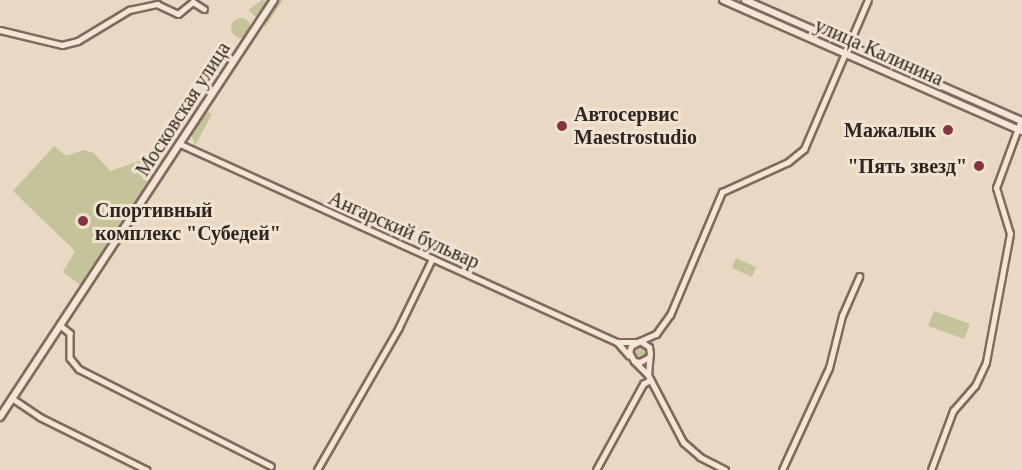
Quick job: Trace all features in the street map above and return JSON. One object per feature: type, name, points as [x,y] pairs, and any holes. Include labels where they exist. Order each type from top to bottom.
[{"type":"main road","name":"Московская улица","points":[[0,417],[274,0]]},
{"type":"main road","name":"улица Калинина","points":[[723,0],[845,56],[1020,130]]},
{"type":"main road","name":"улица Калинина","points":[[745,0],[1021,121]]},
{"type":"street","points":[[725,470],[700,457],[682,442],[649,378],[649,354],[656,334],[670,315],[718,197],[728,187],[800,154],[868,0]]},
{"type":"street","points":[[0,30],[62,45],[78,41],[129,10],[157,4],[178,14],[193,2],[204,9]]},
{"type":"street","points":[[930,470],[953,411],[975,386],[986,362],[1010,234],[996,188],[1020,130],[1021,121]]},
{"type":"street","name":"Ангарский бульвар","points":[[180,144],[617,342],[638,342]]},
{"type":"street","points":[[318,470],[398,329],[432,259]]},
{"type":"street","points":[[782,470],[829,368],[842,316],[859,277]]},
{"type":"street","points":[[60,325],[70,333],[70,358],[79,369],[271,466]]},
{"type":"street","points":[[649,354],[640,363],[631,358],[631,346],[656,334]]},
{"type":"street","name":"Ангарский бульвар","points":[[617,342],[649,378]]},
{"type":"street","points":[[638,342],[649,354]]},
{"type":"street","points":[[596,470],[643,384],[649,378]]},
{"type":"street","points":[[12,398],[40,417],[147,470]]},
{"type":"green space","points":[[262,0],[268,1],[256,17],[248,10]]},
{"type":"green space","points":[[278,0],[283,0],[265,27],[264,20]]},
{"type":"green space","points":[[734,0],[741,0],[839,44],[838,47]]},
{"type":"green space","points":[[237,18],[245,18],[251,24],[251,32],[245,38],[237,38],[231,32],[231,24]]},
{"type":"green space","points":[[861,56],[1013,121],[1012,124],[858,58]]},
{"type":"green space","points":[[206,111],[212,114],[195,146],[191,134]]},
{"type":"green space","name":"Спортивный комплекс \"Субедей\"","points":[[54,146],[66,156],[84,150],[94,153],[110,171],[151,157],[154,151],[164,158],[80,285],[63,272],[75,251],[13,191]]},
{"type":"green space","points":[[736,258],[756,267],[752,277],[732,268]]},
{"type":"green space","points":[[934,311],[970,324],[964,339],[928,326]]},
{"type":"green space","points":[[641,343],[648,355],[639,361],[632,356],[631,348]]},
{"type":"place","name":"Автосервис Maestrostudio","points":[[562,126]]},
{"type":"place","name":"Мажалык","points":[[948,130]]},
{"type":"place","name":"\"Пять звезд\"","points":[[979,166]]},
{"type":"place","name":"Спортивный комплекс \"Субедей\"","points":[[83,221]]}]
